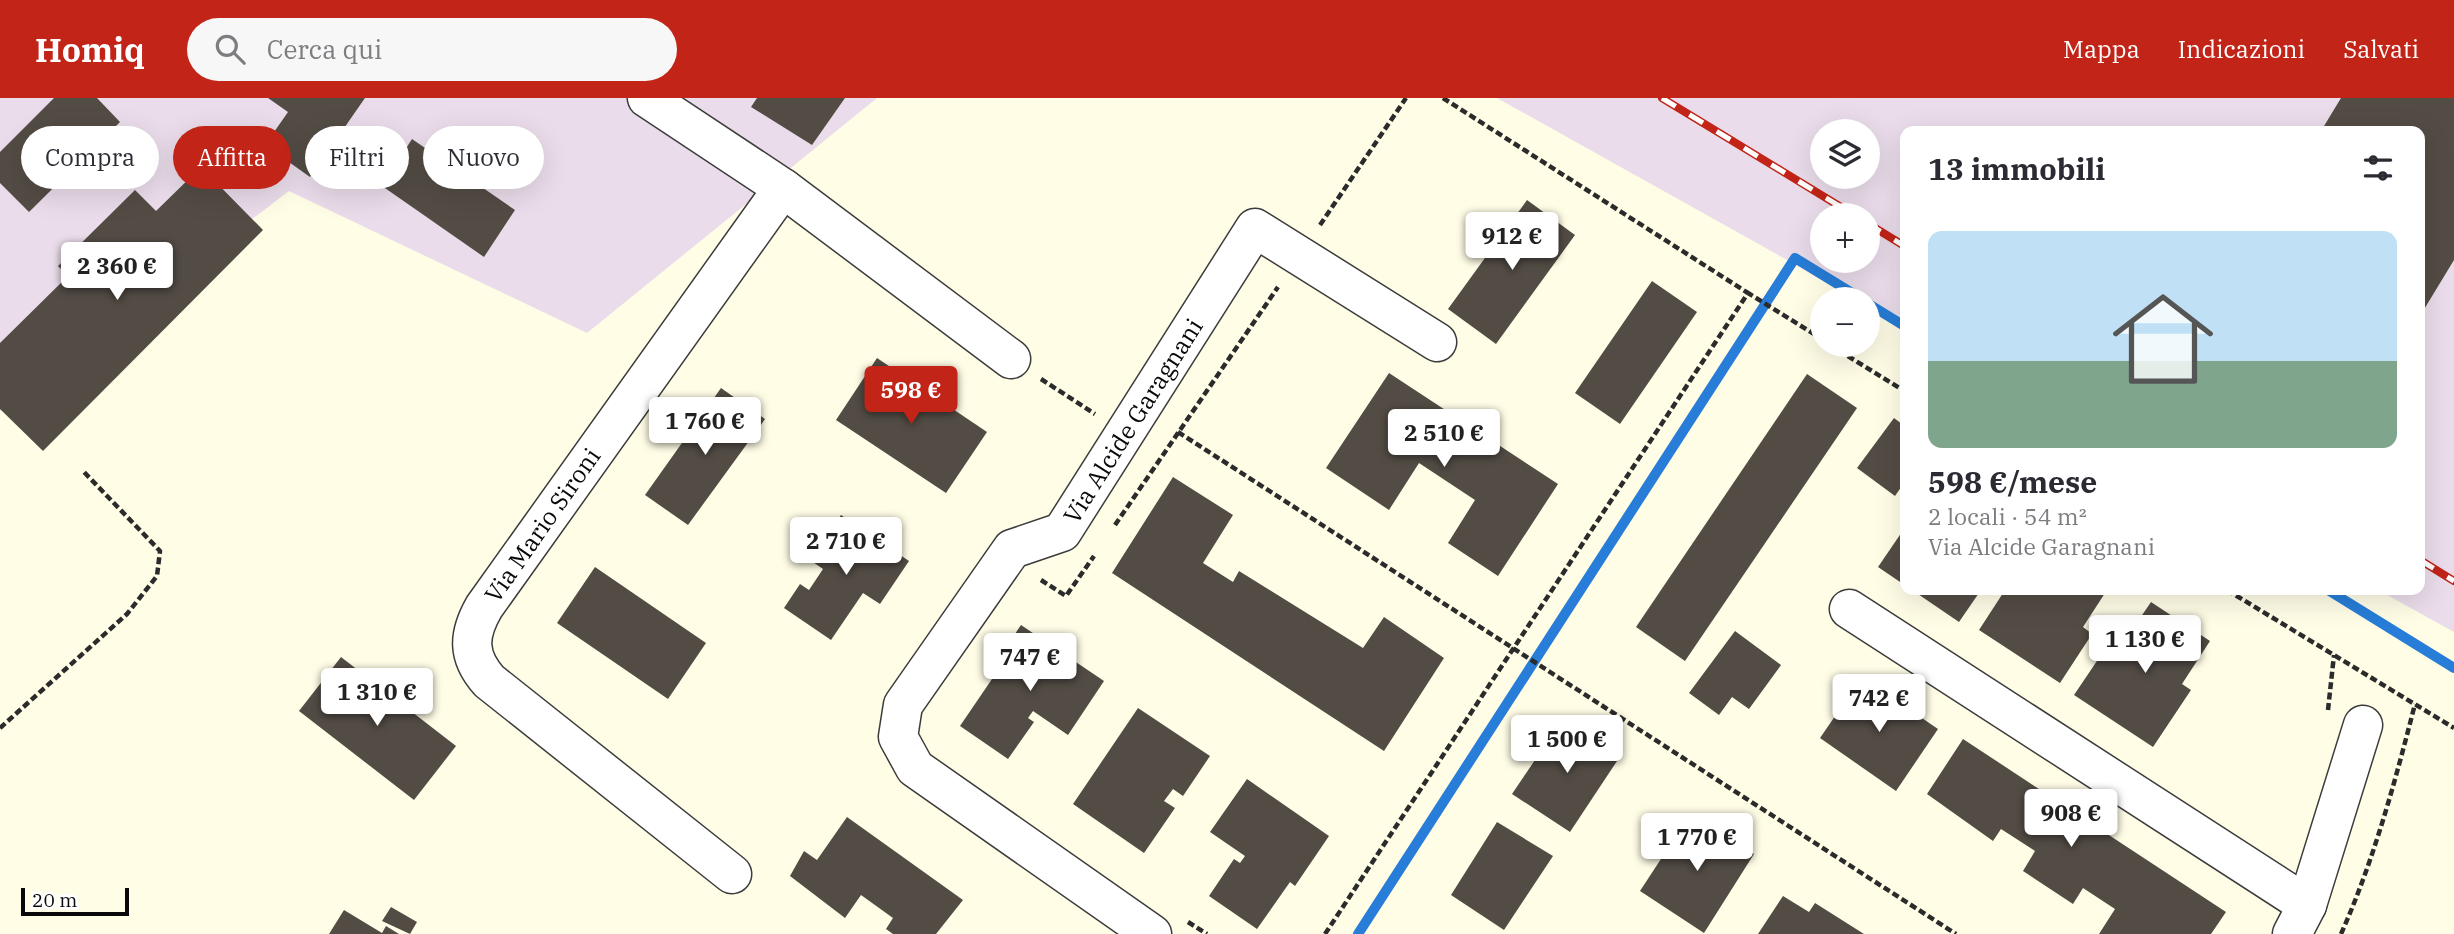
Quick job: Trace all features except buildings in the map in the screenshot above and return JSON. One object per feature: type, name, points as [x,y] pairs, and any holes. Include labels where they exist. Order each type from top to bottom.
[{"type":"street","points":[[647,98],[783,188],[1011,359]]},
{"type":"street","name":"Via Mario Sironi","points":[[732,874],[489,681],[477,668],[470,649],[473,625],[484,607],[783,188]]},
{"type":"street","name":"Via Alcide Garagnani","points":[[1168,926],[915,768],[898,737],[903,705],[1012,549],[1062,532],[1255,228],[1299,256]]},
{"type":"street","points":[[1299,256],[1437,342]]},
{"type":"street","points":[[1849,609],[2300,920],[2363,725]]},
{"type":"path","points":[[1111,530],[1406,98]]},
{"type":"path","points":[[1443,98],[1810,332]]},
{"type":"path","points":[[1325,934],[1748,293]]},
{"type":"path","points":[[1849,357],[1900,389]]},
{"type":"path","points":[[1011,359],[1124,434],[1179,432],[1956,934]]},
{"type":"path","points":[[0,728],[127,614],[157,576],[160,551],[84,472]]},
{"type":"path","points":[[1037,578],[1066,596],[1096,552]]},
{"type":"path","points":[[2235,595],[2454,728]]},
{"type":"path","points":[[2341,934],[2360,893],[2392,794],[2415,704]]},
{"type":"path","points":[[1168,926],[1207,934]]},
{"type":"shaded area","points":[[0,98],[877,98],[587,333],[289,191],[0,411]]},
{"type":"shaded area","points":[[1497,98],[2454,98],[2454,632],[2387,595],[2425,595],[2425,126],[1900,126],[1900,323],[1880,312],[1880,287],[1836,287],[1810,273],[1880,273],[1880,203],[1810,203],[1810,273]]},
{"type":"waterway","points":[[1358,934],[1795,258],[1842,287]]},
{"type":"waterway","points":[[1880,311],[1900,323]]},
{"type":"waterway","points":[[2336,595],[2454,668]]},
{"type":"railway","points":[[1662,98],[1834,203]]},
{"type":"railway","points":[[1880,231],[1900,243]]},
{"type":"railway","points":[[2425,563],[2454,581]]}]
